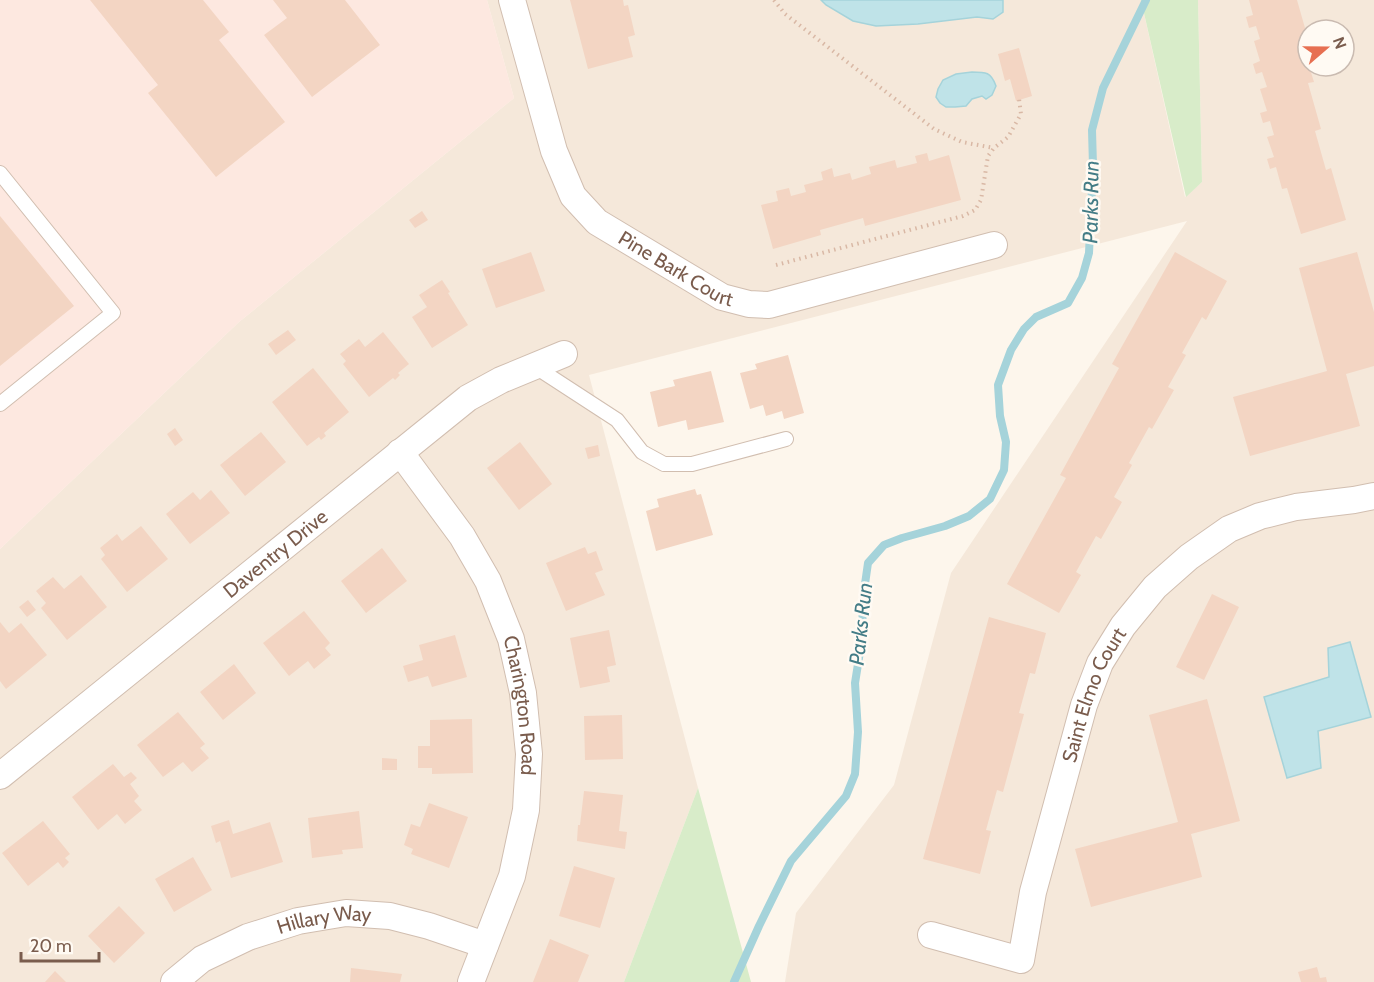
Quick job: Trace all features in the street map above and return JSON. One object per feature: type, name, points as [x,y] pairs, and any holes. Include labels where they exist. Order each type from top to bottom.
[{"type":"street","name":"Pine Bark Court","points":[[512,0],[554,151],[573,196],[597,222],[722,297],[749,304],[769,305],[994,245]]},
{"type":"street","name":"Daventry Drive","points":[[0,776],[468,398],[501,380],[564,354]]},
{"type":"street","name":"Charington Road","points":[[400,452],[462,536],[488,581],[511,639],[523,693],[529,754],[526,810],[512,876],[471,982]]},
{"type":"street","name":"Saint Elmo Court","points":[[931,934],[1021,960],[1033,892],[1084,705],[1100,663],[1123,626],[1155,587],[1189,557],[1229,529],[1260,516],[1296,507],[1374,496]]},
{"type":"street","name":"Hillary Way","points":[[174,982],[202,959],[248,937],[298,921],[346,913],[390,916],[429,926],[485,945]]},
{"type":"lane","points":[[0,173],[113,313],[0,404]]},
{"type":"lane","points":[[534,366],[617,420],[642,452],[664,464],[692,465],[786,439]]},
{"type":"path","points":[[774,0],[785,14],[934,129],[962,142],[994,148]]},
{"type":"path","points":[[776,265],[963,216],[975,210],[981,200],[988,156],[1008,137],[1022,114],[1019,99]]},
{"type":"shaded area","points":[[0,0],[487,0],[514,98],[239,322],[0,549]]},
{"type":"shaded area","points":[[487,0],[1141,0],[1185,197],[1202,182],[1198,0],[1374,0],[1374,982],[785,982],[796,913],[894,785],[951,573],[1187,221],[589,375],[698,788],[624,982],[0,982],[0,549],[239,322],[514,98]]},
{"type":"green space","points":[[1141,0],[1198,0],[1202,182],[1186,197]]},
{"type":"green space","points":[[698,788],[751,982],[624,982]]},
{"type":"water","points":[[821,0],[1003,0],[1003,12],[993,19],[977,17],[876,26],[853,21]]},
{"type":"water","points":[[972,72],[990,75],[996,86],[992,95],[986,99],[982,96],[972,99],[966,106],[946,107],[940,103],[936,97],[943,80],[956,74]]},
{"type":"water","points":[[1350,642],[1371,717],[1318,731],[1321,768],[1287,778],[1264,697],[1329,677],[1328,648]]},
{"type":"building","points":[[90,0],[203,0],[229,32],[219,40],[285,122],[216,177],[148,93],[158,85]]},
{"type":"building","points":[[273,0],[345,0],[380,45],[312,97],[264,35],[287,18]]},
{"type":"building","points":[[570,0],[623,0],[624,6],[628,5],[635,35],[628,37],[633,57],[588,69]]},
{"type":"building","points":[[1249,0],[1297,0],[1302,18],[1296,18],[1296,78],[1313,78],[1314,82],[1308,83],[1321,129],[1315,131],[1326,170],[1331,168],[1346,220],[1301,234],[1287,188],[1282,189],[1276,167],[1270,169],[1267,159],[1274,157],[1267,137],[1274,135],[1270,121],[1263,123],[1260,113],[1267,111],[1260,89],[1267,87],[1262,72],[1256,74],[1253,64],[1260,61],[1254,41],[1260,39],[1256,26],[1249,28],[1246,17],[1253,15]]},
{"type":"building","points":[[1019,48],[1032,96],[1016,101],[1010,79],[1005,81],[998,54]]},
{"type":"building","points":[[927,153],[929,161],[949,155],[961,200],[865,226],[863,218],[820,230],[821,235],[773,249],[761,205],[778,201],[776,191],[789,188],[791,196],[806,192],[804,185],[823,180],[821,172],[832,168],[834,177],[850,173],[852,180],[871,174],[869,167],[895,160],[897,168],[917,163],[915,156]]},
{"type":"building","points":[[422,211],[428,220],[415,228],[409,220]]},
{"type":"building","points":[[0,216],[74,306],[0,366]]},
{"type":"building","points":[[531,252],[545,291],[496,308],[482,269]]},
{"type":"building","points":[[1175,252],[1227,281],[1206,320],[1202,317],[1182,353],[1186,355],[1168,387],[1174,390],[1152,429],[1149,427],[1114,497],[1122,502],[1101,539],[1096,536],[1076,572],[1081,575],[1059,613],[1007,584],[1066,478],[1060,475],[1119,368],[1112,364]]},
{"type":"building","points":[[1357,252],[1374,312],[1374,366],[1346,374],[1360,426],[1250,456],[1233,397],[1327,371],[1299,268]]},
{"type":"building","points":[[442,280],[468,325],[432,348],[412,317],[427,307],[419,295]]},
{"type":"building","points":[[288,330],[296,340],[276,355],[268,344]]},
{"type":"building","points":[[383,332],[409,364],[398,373],[400,375],[395,380],[393,378],[369,397],[343,364],[346,361],[340,354],[359,339],[365,347]]},
{"type":"building","points":[[788,355],[804,413],[784,419],[782,411],[766,416],[763,405],[750,409],[740,373],[757,369],[755,364]]},
{"type":"building","points":[[313,368],[349,412],[324,433],[326,436],[321,440],[319,437],[307,446],[272,402]]},
{"type":"building","points":[[711,371],[724,422],[688,430],[686,420],[658,427],[650,392],[675,386],[673,380]]},
{"type":"building","points":[[175,428],[183,440],[175,446],[167,434]]},
{"type":"building","points":[[261,432],[286,462],[245,496],[220,465]]},
{"type":"building","points":[[520,442],[552,484],[519,510],[487,468]]},
{"type":"building","points":[[598,445],[600,456],[588,459],[585,448]]},
{"type":"building","points":[[695,489],[697,495],[701,494],[713,535],[656,551],[646,511],[659,507],[657,499]]},
{"type":"building","points":[[211,490],[230,513],[190,544],[166,514],[193,492],[200,500]]},
{"type":"building","points":[[141,526],[168,559],[127,592],[101,559],[105,555],[100,548],[117,534],[122,541]]},
{"type":"building","points":[[585,547],[588,554],[596,551],[603,570],[595,573],[605,595],[566,611],[546,563]]},
{"type":"building","points":[[382,548],[407,581],[366,613],[341,581]]},
{"type":"building","points":[[81,575],[107,607],[67,640],[41,608],[46,603],[36,591],[53,577],[64,589]]},
{"type":"building","points":[[1212,594],[1239,607],[1204,680],[1176,667]]},
{"type":"building","points":[[28,600],[36,610],[27,617],[19,607]]},
{"type":"building","points":[[304,611],[330,643],[325,648],[331,655],[314,669],[308,661],[289,676],[263,643]]},
{"type":"building","points":[[989,617],[1046,633],[1035,674],[1030,673],[1019,713],[1024,714],[1003,792],[997,790],[986,830],[991,831],[980,874],[923,859]]},
{"type":"building","points":[[0,622],[9,633],[21,623],[47,655],[6,689],[0,681]]},
{"type":"building","points":[[609,630],[616,665],[607,667],[610,682],[580,688],[570,638]]},
{"type":"building","points":[[455,635],[467,677],[432,687],[428,676],[408,682],[403,666],[423,660],[419,645]]},
{"type":"building","points":[[234,664],[256,693],[223,720],[200,692]]},
{"type":"building","points":[[1207,699],[1240,821],[1191,834],[1202,877],[1091,907],[1075,849],[1178,822],[1149,715]]},
{"type":"building","points":[[178,712],[205,744],[200,748],[209,758],[192,772],[183,762],[163,777],[137,745]]},
{"type":"building","points":[[622,715],[623,759],[585,760],[584,716]]},
{"type":"building","points":[[472,719],[473,773],[432,774],[432,768],[418,768],[418,746],[430,746],[430,720]]},
{"type":"building","points":[[382,758],[397,759],[397,770],[382,770]]},
{"type":"building","points":[[113,764],[124,777],[131,772],[137,778],[130,784],[139,796],[134,801],[142,810],[125,824],[117,814],[98,830],[72,797]]},
{"type":"building","points":[[584,791],[623,795],[619,831],[627,832],[625,849],[577,841]]},
{"type":"building","points":[[429,803],[468,817],[449,868],[411,854],[413,849],[404,845],[411,824],[420,827]]},
{"type":"building","points":[[359,811],[363,848],[342,850],[343,854],[312,858],[308,818]]},
{"type":"building","points":[[229,820],[233,834],[270,822],[283,862],[231,878],[220,841],[216,843],[211,826]]},
{"type":"building","points":[[43,821],[70,854],[65,858],[69,862],[63,868],[58,862],[28,886],[2,853]]},
{"type":"building","points":[[193,857],[212,890],[174,912],[155,879]]},
{"type":"building","points":[[574,866],[615,878],[600,928],[559,916]]},
{"type":"building","points":[[119,906],[145,933],[114,963],[88,936]]},
{"type":"building","points":[[550,939],[589,955],[578,982],[533,982]]},
{"type":"building","points":[[1317,967],[1320,978],[1326,977],[1327,982],[1301,982],[1298,972]]},
{"type":"building","points":[[351,968],[402,974],[400,982],[350,982]]},
{"type":"building","points":[[55,971],[66,982],[45,982]]},
{"type":"waterway","name":"Parks Run","points":[[734,982],[791,861],[846,796],[855,774],[858,732],[855,683],[862,639],[863,598],[868,563],[884,545],[969,516],[990,499],[1004,470],[1006,442],[1000,416],[998,385],[1011,350],[1024,329],[1036,317],[1068,303],[1082,278],[1089,253],[1093,166],[1092,130],[1103,88],[1146,0]]}]
